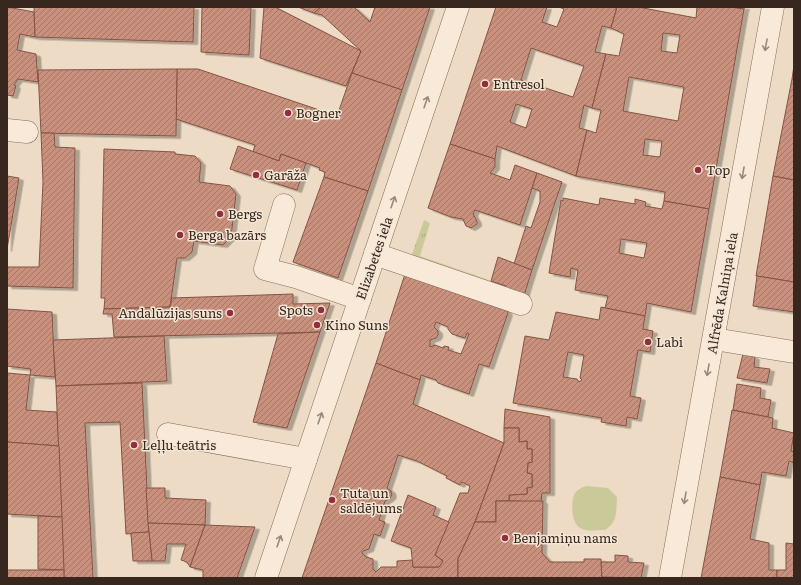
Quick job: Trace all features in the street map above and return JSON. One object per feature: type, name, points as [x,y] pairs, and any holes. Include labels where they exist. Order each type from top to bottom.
[{"type":"street","name":"Elizabetes iela","points":[[266,578],[458,7]]},
{"type":"street","name":"Alfrēda Kalniņa iela","points":[[670,578],[773,7]]},
{"type":"street","points":[[284,205],[265,269],[296,277],[360,299]]},
{"type":"street","points":[[375,254],[521,304]]},
{"type":"street","points":[[714,339],[794,352]]},
{"type":"street","points":[[168,434],[306,459]]},
{"type":"green space","points":[[424,220],[430,223],[420,256],[506,286],[504,292],[410,260]]},
{"type":"green space","points":[[586,486],[608,488],[617,497],[616,516],[609,527],[605,530],[582,529],[575,522],[572,508],[574,495],[577,490]]},
{"type":"building","points":[[7,7],[34,12],[35,37],[20,34],[17,50],[36,54],[38,82],[18,79],[14,85],[16,86],[13,96],[7,95]]},
{"type":"building","points":[[34,7],[194,7],[193,42],[35,37]]},
{"type":"building","points":[[202,7],[251,7],[249,55],[201,52]]},
{"type":"building","points":[[264,7],[275,7],[361,51],[346,86],[260,58]]},
{"type":"building","points":[[298,7],[321,7],[314,13]]},
{"type":"building","points":[[321,7],[354,7],[370,22],[375,7],[430,7],[402,90],[352,73],[361,51],[322,15],[314,13]]},
{"type":"building","points":[[496,7],[547,7],[542,22],[557,27],[564,9],[559,7],[617,7],[611,28],[602,26],[595,52],[606,54],[592,108],[584,105],[579,128],[587,130],[576,176],[497,146],[495,159],[450,144]],"holes":[[[531,48],[584,66],[573,97],[521,80]],[[516,104],[532,109],[526,128],[510,122]]]},
{"type":"building","points":[[617,7],[638,7],[696,18],[697,7],[732,7],[744,9],[709,209],[664,201],[665,192],[576,176],[587,130],[596,133],[601,110],[592,108],[606,54],[619,56],[624,34],[611,28]],"holes":[[[663,33],[680,35],[677,53],[661,51]],[[629,77],[684,87],[678,121],[623,111]],[[645,139],[662,141],[660,157],[643,155]]]},
{"type":"building","points":[[732,7],[745,7],[744,9]]},
{"type":"building","points":[[794,65],[794,79],[792,79]]},
{"type":"building","points":[[177,69],[198,69],[337,116],[352,73],[402,90],[368,191],[324,177],[325,172],[319,170],[320,168],[281,154],[279,161],[253,152],[255,145],[176,119]]},
{"type":"building","points":[[177,69],[176,136],[41,133],[38,70]]},
{"type":"building","points":[[792,79],[794,79],[794,180],[773,176]]},
{"type":"building","points":[[41,133],[54,133],[55,147],[75,148],[73,288],[7,286],[7,267],[39,267],[43,182]]},
{"type":"building","points":[[450,144],[495,159],[495,167],[490,173],[510,180],[515,165],[537,173],[520,225],[475,210],[473,214],[477,224],[471,228],[466,226],[463,219],[451,217],[428,208]]},
{"type":"building","points":[[238,146],[279,161],[281,154],[306,163],[297,190],[230,169]]},
{"type":"building","points":[[104,149],[175,152],[175,154],[195,156],[201,163],[199,182],[230,186],[236,194],[231,237],[223,245],[194,241],[192,252],[185,258],[177,258],[170,307],[104,309],[105,298],[101,298]]},
{"type":"building","points":[[537,173],[562,182],[532,270],[514,264],[526,226],[531,228],[540,202],[540,191],[532,188]]},
{"type":"building","points":[[7,176],[19,178],[7,249]]},
{"type":"building","points":[[773,176],[794,180],[794,282],[756,276]]},
{"type":"building","points":[[324,177],[368,191],[338,278],[293,262]]},
{"type":"building","points":[[563,198],[599,205],[600,198],[635,204],[635,199],[646,202],[645,206],[662,209],[664,201],[709,209],[691,312],[647,303],[645,316],[605,308],[608,296],[575,290],[578,270],[571,268],[570,277],[549,273],[561,200],[563,201]],"holes":[[[621,239],[647,243],[644,258],[619,253]]]},
{"type":"building","points":[[498,257],[532,270],[523,299],[504,292],[506,286],[491,281]]},
{"type":"building","points":[[406,271],[503,305],[508,313],[489,367],[479,364],[469,394],[421,375],[420,380],[376,363]],"holes":[[[436,322],[448,327],[452,334],[465,338],[467,333],[469,334],[461,354],[448,350],[449,347],[444,346],[443,348],[435,345],[430,347],[430,340],[436,338],[438,335],[438,331],[434,327]]]},
{"type":"building","points":[[757,276],[794,282],[794,312],[753,306]]},
{"type":"building","points":[[293,294],[293,304],[330,303],[320,332],[114,337],[112,314],[103,314],[104,309],[170,307],[172,298]]},
{"type":"building","points":[[601,307],[645,316],[643,329],[653,331],[650,352],[638,350],[630,396],[641,398],[637,419],[627,417],[626,426],[601,422],[602,418],[513,403],[525,336],[549,340],[556,312],[599,320]],"holes":[[[568,352],[584,355],[580,378],[582,380],[579,382],[577,379],[563,377]]]},
{"type":"building","points":[[7,309],[52,312],[55,377],[30,375],[31,369],[7,366]]},
{"type":"building","points":[[320,332],[287,428],[253,422],[278,334]]},
{"type":"building","points":[[164,336],[167,381],[56,386],[53,340]]},
{"type":"building","points":[[743,354],[755,357],[754,367],[770,369],[767,383],[737,378]]},
{"type":"building","points":[[376,363],[420,380],[413,404],[504,443],[475,522],[458,559],[458,578],[302,578]],"holes":[[[398,455],[417,461],[447,476],[446,478],[460,485],[462,482],[470,486],[468,493],[460,493],[435,555],[443,561],[439,567],[413,567],[413,560],[397,561],[397,567],[381,567],[376,572],[373,569],[373,559],[366,557],[362,553],[363,551],[369,549],[374,534],[380,536],[385,522],[379,520],[385,501],[392,495],[391,491],[387,488]]]},
{"type":"building","points":[[7,373],[30,375],[26,410],[57,412],[59,446],[7,442]]},
{"type":"building","points":[[142,383],[149,532],[126,534],[120,422],[85,423],[93,578],[64,578],[56,386]]},
{"type":"building","points":[[737,384],[761,388],[760,398],[771,400],[768,417],[733,410]]},
{"type":"building","points":[[505,409],[550,417],[550,493],[542,493],[541,502],[509,501],[509,495],[527,494],[527,488],[532,487],[532,474],[527,473],[528,463],[532,462],[532,449],[527,449],[527,441],[519,442],[519,428],[504,428]]},
{"type":"building","points":[[732,410],[773,418],[772,428],[794,433],[791,451],[794,452],[794,463],[789,461],[786,476],[762,472],[760,485],[720,477]]},
{"type":"building","points":[[504,428],[519,428],[519,442],[527,441],[527,449],[532,449],[532,462],[528,463],[527,473],[532,474],[532,487],[527,488],[527,494],[509,495],[509,501],[496,501],[496,522],[475,522],[504,443]]},
{"type":"building","points":[[7,442],[59,446],[62,517],[7,514]]},
{"type":"building","points":[[720,477],[760,485],[750,539],[769,543],[769,570],[777,570],[777,578],[701,578]]},
{"type":"building","points":[[146,488],[165,488],[165,498],[206,500],[205,525],[148,523]]},
{"type":"building","points":[[408,495],[436,507],[433,515],[449,522],[435,555],[443,561],[439,567],[413,567],[411,548],[391,541]]},
{"type":"building","name":"Benjamiņu nams","points":[[496,501],[543,501],[542,553],[550,562],[584,562],[584,559],[601,559],[602,577],[606,578],[458,578],[458,559],[475,522],[496,522]]},
{"type":"building","points":[[38,516],[62,517],[64,570],[38,569]]},
{"type":"building","points":[[148,523],[205,525],[190,567],[187,562],[181,560],[186,544],[167,544],[165,561],[152,561]]},
{"type":"building","points":[[205,525],[255,527],[237,578],[203,578],[203,570],[190,567]]},
{"type":"building","points":[[149,532],[152,561],[133,561],[131,533]]},
{"type":"building","points":[[786,543],[794,544],[794,578],[777,578],[777,570],[786,570]]},
{"type":"building","points":[[615,555],[628,556],[628,562],[644,563],[641,578],[602,577],[601,562],[615,562]]},
{"type":"building","points":[[7,570],[64,570],[64,578],[7,578]]},
{"type":"place","name":"Entresol","points":[[485,84]]},
{"type":"place","name":"Bogner","points":[[288,113]]},
{"type":"place","name":"Top","points":[[698,170]]},
{"type":"place","name":"Garāža","points":[[256,175]]},
{"type":"place","name":"Bergs","points":[[220,214]]},
{"type":"place","name":"Berga bazārs","points":[[180,235]]},
{"type":"place","name":"Spots","points":[[321,310]]},
{"type":"place","name":"Andalūzijas suns","points":[[230,313]]},
{"type":"place","name":"Kino Suns","points":[[317,325]]},
{"type":"place","name":"Labi","points":[[648,342]]},
{"type":"place","name":"Leļļu teātris","points":[[134,445]]},
{"type":"place","name":"Tuta un saldējums","points":[[332,500]]},
{"type":"place","name":"Benjamiņu nams","points":[[505,538]]}]
